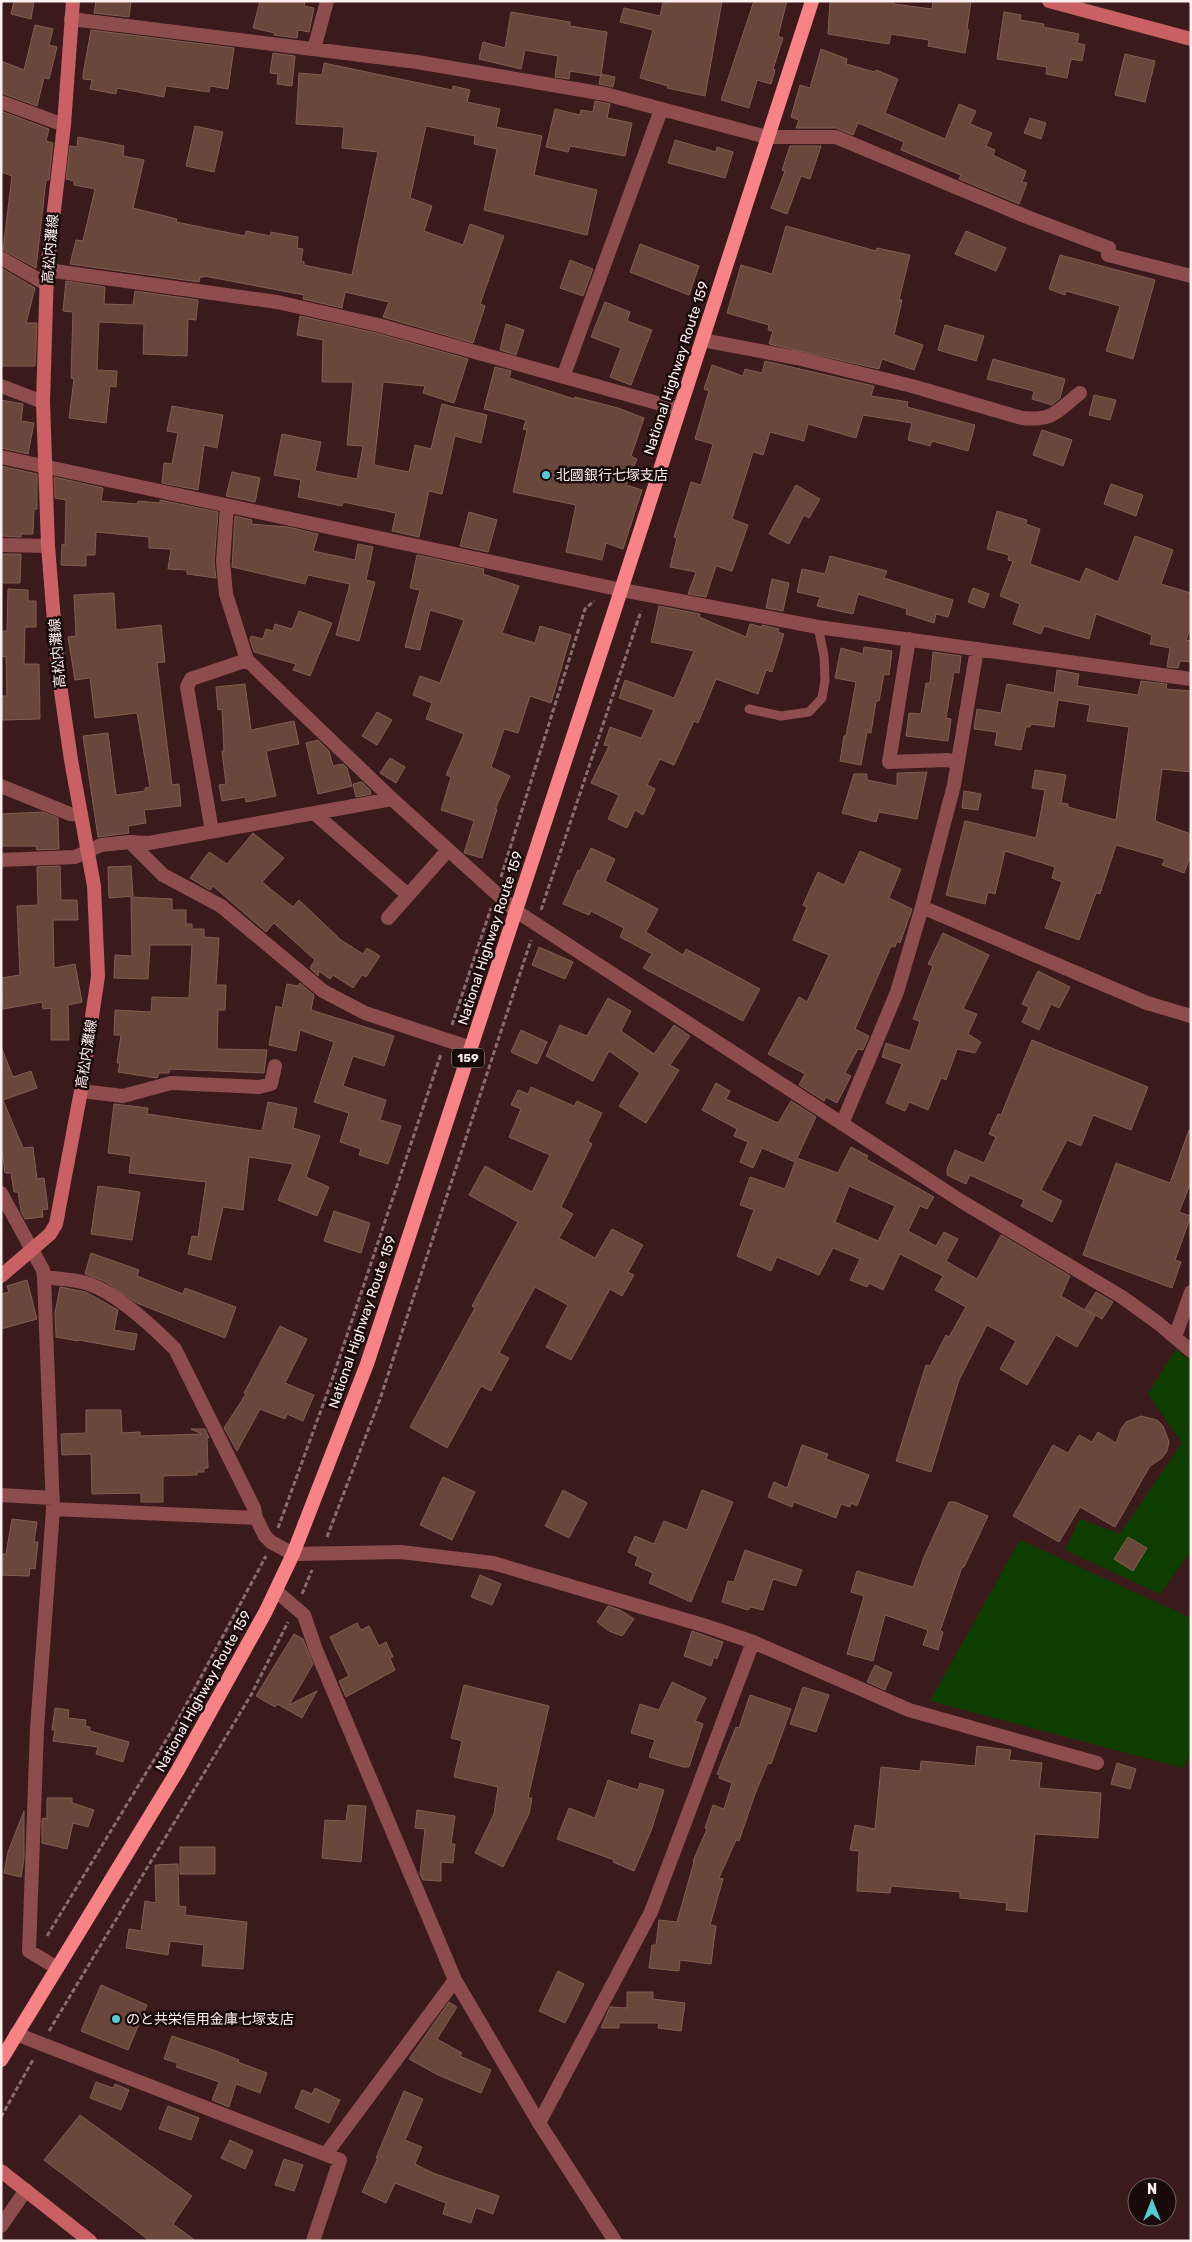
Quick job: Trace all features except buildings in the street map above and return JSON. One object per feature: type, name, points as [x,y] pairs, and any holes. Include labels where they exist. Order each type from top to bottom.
[{"type":"highway","name":"National Highway Route 159","points":[[1,2060],[178,1770],[276,1591],[293,1554],[367,1364],[622,590],[812,1]]},
{"type":"main road","name":"高松内灘線","points":[[1,1276],[50,1234],[56,1224],[81,1091],[98,976],[94,886],[58,671],[48,546],[47,467],[43,402],[46,270],[64,125],[73,1]]},
{"type":"main road","points":[[1049,1],[1191,39]]},
{"type":"main road","points":[[1,2171],[90,2241]]},
{"type":"street","points":[[314,49],[327,1]]},
{"type":"street","points":[[72,19],[417,62],[605,94],[767,137],[836,137],[1027,217],[1109,248],[1108,255],[1191,276]]},
{"type":"street","points":[[1,102],[64,125]]},
{"type":"street","points":[[563,378],[661,110]]},
{"type":"street","points":[[1,258],[46,284]]},
{"type":"street","points":[[46,270],[277,302],[378,325],[679,409]]},
{"type":"street","points":[[702,340],[797,358],[902,383],[1022,418],[1038,420],[1054,415],[1080,393]]},
{"type":"street","points":[[1,386],[43,402]]},
{"type":"street","points":[[1,457],[622,590],[818,627],[1191,679]]},
{"type":"street","points":[[227,506],[223,562],[226,594],[247,660],[392,799],[516,911],[961,1201],[1122,1297],[1175,1336],[1191,1351]]},
{"type":"street","points":[[1,545],[48,546]]},
{"type":"street","points":[[909,639],[889,762],[947,760],[958,762]]},
{"type":"street","points":[[842,1124],[897,992],[922,907],[954,785],[977,649]]},
{"type":"street","points":[[212,831],[187,687],[191,679],[247,660]]},
{"type":"street","points":[[1,786],[70,814],[81,815]]},
{"type":"street","points":[[1,860],[75,857],[101,845],[130,842],[150,843],[392,799]]},
{"type":"street","points":[[314,813],[408,895]]},
{"type":"street","points":[[130,842],[163,875],[221,906],[323,991],[365,1013],[471,1048]]},
{"type":"street","points":[[150,843],[163,875]]},
{"type":"street","points":[[388,918],[448,850]]},
{"type":"street","points":[[922,907],[1147,1003],[1191,1016]]},
{"type":"street","points":[[81,1091],[124,1096],[171,1083],[259,1087],[270,1084],[275,1066]]},
{"type":"street","points":[[1,1193],[43,1270],[44,1277],[53,1503],[37,1729],[29,1951],[57,1968]]},
{"type":"street","points":[[44,1277],[88,1283],[105,1290],[159,1332],[175,1349],[254,1508],[256,1518],[265,1536],[271,1542],[293,1554],[401,1552],[493,1563],[706,1626],[753,1642],[909,1710],[1097,1762]]},
{"type":"street","points":[[1175,1336],[1191,1292]]},
{"type":"street","points":[[1,1495],[53,1503],[256,1518]]},
{"type":"street","points":[[276,1591],[304,1615],[320,1659],[455,1980],[539,2123],[615,2241]]},
{"type":"street","points":[[539,2123],[651,1912],[753,1642]]},
{"type":"street","points":[[326,2154],[455,1980]]},
{"type":"street","points":[[16,2034],[340,2160],[313,2241]]},
{"type":"street","points":[[1,2226],[26,2190]]},
{"type":"lane","points":[[749,709],[781,716],[809,712],[822,698],[826,680],[824,656],[818,627]]},
{"type":"path","points":[[500,880],[585,609],[594,601]]},
{"type":"path","points":[[540,913],[641,611]]},
{"type":"path","points":[[450,1032],[493,902]]},
{"type":"path","points":[[1,2117],[42,2044],[251,1695],[296,1607],[319,1555],[380,1399],[532,937]]},
{"type":"path","points":[[47,1936],[174,1727],[266,1557],[303,1463],[332,1380],[442,1051]]},
{"type":"green space","points":[[1176,1349],[1191,1361],[1191,1551],[1160,1594],[1065,1550],[1080,1519],[1120,1534],[1182,1443],[1148,1394]]},
{"type":"green space","points":[[1020,1540],[1191,1618],[1191,1752],[1183,1768],[930,1701]]},
{"type":"place","name":"北國銀行七塚支店","points":[[546,475]]},
{"type":"place","name":"のと共栄信用金庫七塚支店","points":[[116,2019]]}]
